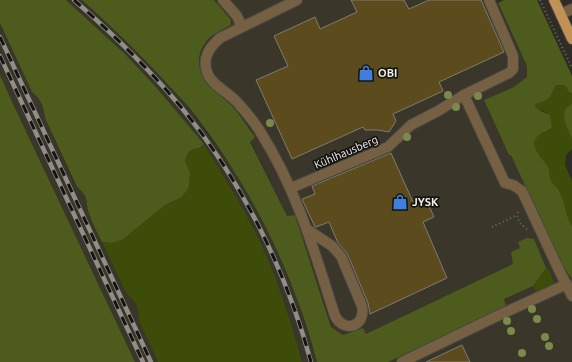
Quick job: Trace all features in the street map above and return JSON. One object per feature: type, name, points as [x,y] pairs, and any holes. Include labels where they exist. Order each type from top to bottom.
[{"type":"main road","points":[[554,0],[572,39]]},
{"type":"street","points":[[223,0],[237,16],[242,26]]},
{"type":"street","points":[[297,0],[220,38],[210,46],[205,63],[207,73],[213,81],[237,102],[261,132],[291,188],[308,230],[335,316],[339,323],[346,326],[354,325],[361,320],[364,313],[341,256],[332,246],[308,230]]},
{"type":"street","name":"Kühlhausberg","points":[[291,188],[388,147],[411,124],[438,111],[464,95],[505,75],[513,69],[513,56],[511,48],[489,0]]},
{"type":"street","points":[[561,14],[572,9]]},
{"type":"street","points":[[464,95],[505,182],[522,191],[572,296]]},
{"type":"street","points":[[402,362],[470,328],[567,284]]},
{"type":"path","points":[[540,0],[572,68]]},
{"type":"path","points":[[492,227],[517,215]]},
{"type":"shaded area","points":[[66,0],[82,0],[134,47],[186,104],[235,172],[261,217],[281,258],[297,299],[317,362],[302,362],[285,304],[260,242],[204,144],[155,86],[126,55]]},
{"type":"shaded area","points":[[214,0],[496,0],[527,66],[527,77],[514,87],[484,100],[509,155],[511,154],[561,264],[572,279],[572,362],[343,362],[295,215],[287,216],[250,141],[255,137],[233,106],[209,86],[201,75],[199,64],[200,53],[205,43],[218,32],[231,25],[232,22]]},
{"type":"shaded area","points":[[0,23],[32,92],[38,96],[44,108],[45,118],[76,187],[84,193],[88,203],[89,214],[126,293],[134,301],[138,309],[139,321],[158,362],[135,362],[14,106],[0,75]]},
{"type":"green space","points":[[0,0],[66,0],[126,55],[155,86],[204,144],[200,148],[193,149],[188,153],[185,160],[190,173],[189,187],[182,197],[165,205],[122,240],[111,243],[102,242],[88,211],[86,197],[77,187],[45,118],[42,104],[38,97],[32,92],[0,23]]},
{"type":"green space","points":[[82,0],[214,0],[231,20],[231,25],[217,32],[206,42],[200,53],[200,70],[208,85],[228,102],[255,137],[250,142],[287,216],[295,215],[331,327],[343,335],[363,328],[366,334],[513,264],[511,252],[520,248],[518,242],[527,238],[534,239],[546,268],[533,286],[504,299],[506,306],[388,362],[317,362],[307,327],[281,259],[266,227],[230,164],[187,105],[133,48]]},
{"type":"green space","points":[[504,0],[537,0],[572,76],[572,93],[569,92],[565,85],[556,85],[550,97],[545,101],[536,104],[535,106],[538,109],[550,115],[552,127],[540,134],[536,138],[534,144],[536,151],[548,167],[550,178],[559,191],[572,226],[572,279],[561,264],[484,100],[514,87],[527,77],[527,66],[498,3]]},
{"type":"green space","points":[[0,75],[14,106],[135,362],[0,362]]},
{"type":"green space","points":[[556,85],[565,85],[569,92],[572,93],[572,103],[565,110],[567,129],[572,139],[572,149],[566,155],[565,165],[572,181],[572,226],[559,191],[552,182],[548,169],[536,151],[534,143],[538,135],[548,130],[552,126],[546,112],[537,109],[535,106],[536,104],[545,101],[550,97]]},
{"type":"green space","points":[[572,103],[572,139],[566,125],[564,114],[567,107]]},
{"type":"green space","points":[[204,144],[233,192],[267,256],[284,301],[302,362],[158,362],[139,321],[138,309],[134,301],[126,293],[102,242],[111,243],[122,240],[165,205],[182,197],[189,187],[190,173],[185,160],[188,153],[193,149],[201,148]]},
{"type":"green space","points":[[546,268],[549,270],[555,285],[536,293],[533,286]]},
{"type":"building","name":"OBI","points":[[351,0],[404,0],[409,9],[429,0],[481,0],[504,52],[439,82],[443,91],[393,114],[396,121],[389,132],[365,130],[363,127],[292,159],[256,80],[288,66],[274,36],[315,17],[320,29],[357,12]]},
{"type":"building","points":[[391,153],[414,204],[426,199],[434,217],[423,222],[447,278],[370,314],[368,303],[347,253],[338,243],[329,222],[315,227],[302,199],[315,194],[312,186]]},
{"type":"building","points":[[462,345],[470,362],[426,362]]},
{"type":"railway","points":[[74,0],[130,52],[169,93],[203,135],[224,165],[260,228],[275,260],[289,294],[311,362]]},
{"type":"railway","points":[[0,37],[151,362]]},
{"type":"railway","points":[[0,56],[143,362]]},
{"type":"place","name":"OBI","points":[[366,73]]},
{"type":"place","name":"JYSK","points":[[400,202]]}]
